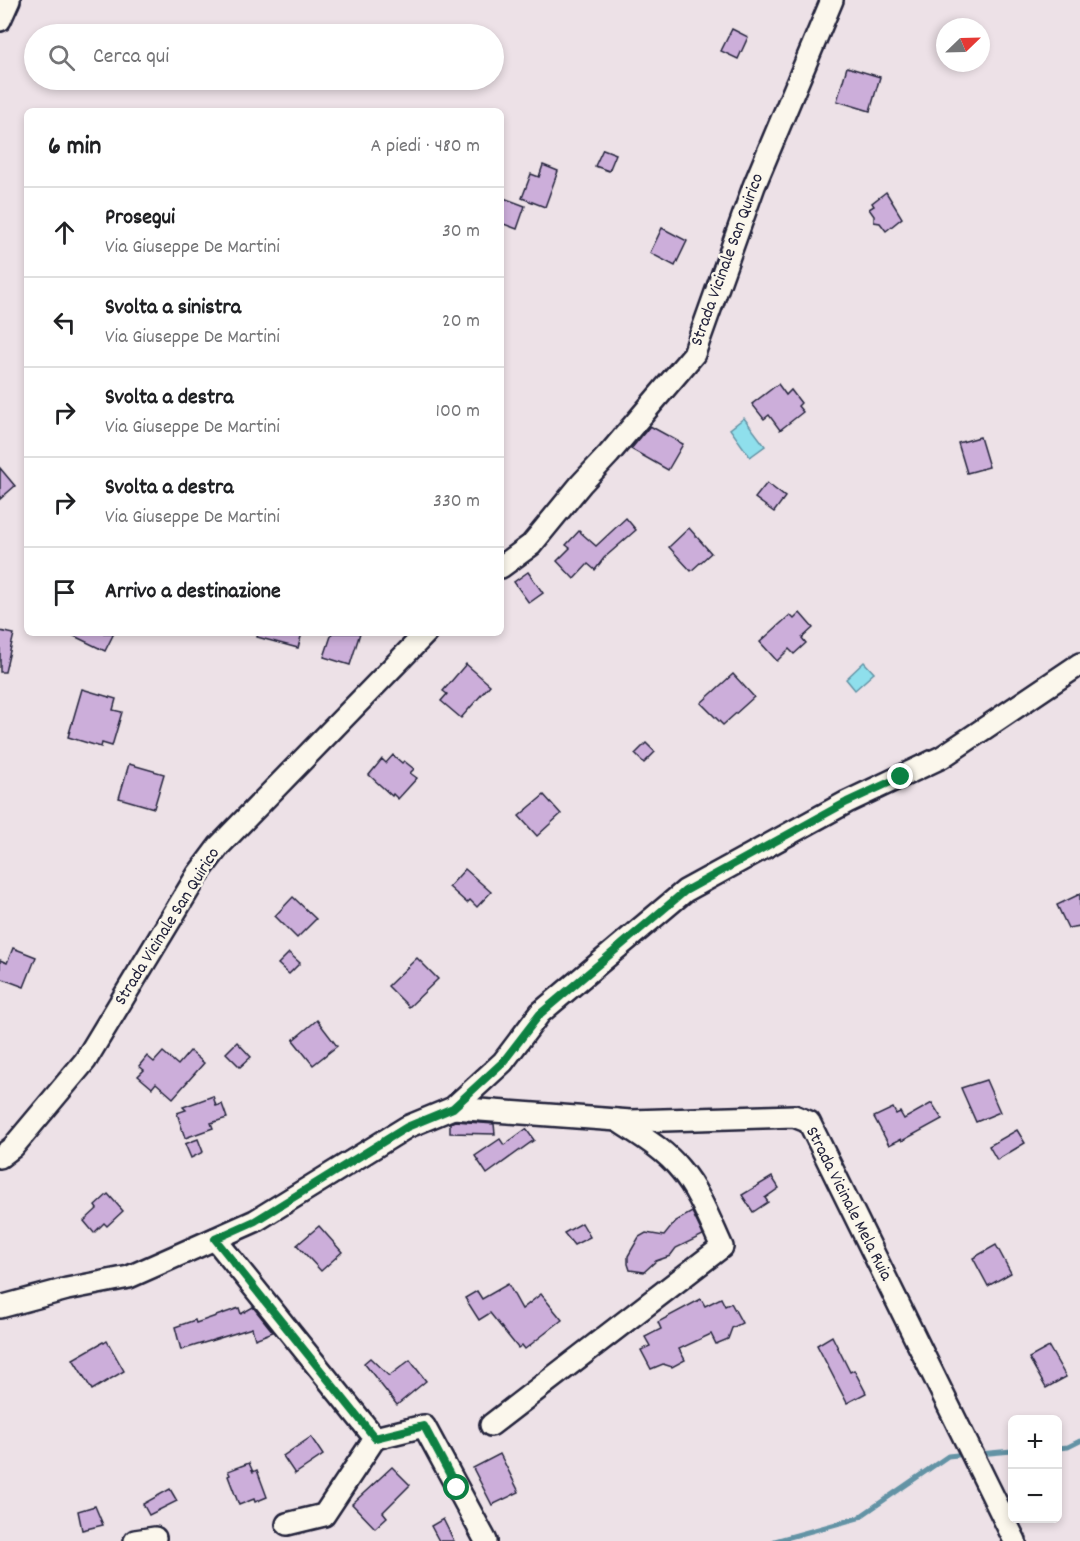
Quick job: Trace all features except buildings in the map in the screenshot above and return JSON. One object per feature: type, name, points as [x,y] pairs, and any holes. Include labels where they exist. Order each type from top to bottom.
[{"type":"street","points":[[0,20],[9,0]]},
{"type":"street","name":"Strada Vicinale San Quirico","points":[[504,565],[531,545],[694,354],[754,186],[832,0]]},
{"type":"street","name":"Strada Vicinale San Quirico","points":[[0,1156],[12,1147],[86,1061],[192,884],[219,846],[423,636]]},
{"type":"street","points":[[0,1307],[67,1289],[129,1277],[255,1221],[407,1127],[453,1108],[503,1062],[540,1014],[685,891],[847,802],[942,757],[1080,664]]},
{"type":"street","name":"Strada Vicinale Mela Ruia","points":[[453,1108],[617,1120],[794,1116],[809,1122],[1015,1541]]},
{"type":"street","points":[[491,1425],[722,1247],[695,1190],[681,1169],[655,1146],[617,1120]]},
{"type":"street","points":[[215,1239],[375,1438]]},
{"type":"street","points":[[287,1524],[324,1515],[375,1438],[424,1426],[486,1541]]},
{"type":"water","points":[[744,418],[765,446],[750,457],[730,429]]},
{"type":"water","points":[[864,662],[874,673],[855,690],[846,679]]},
{"type":"waterway","points":[[1062,1448],[1080,1441]]},
{"type":"waterway","points":[[979,1454],[1008,1451]]},
{"type":"waterway","points":[[775,1541],[858,1518],[948,1456],[967,1454]]},
{"type":"route","points":[[457,1488],[424,1426],[375,1438],[215,1239],[255,1221],[407,1127],[453,1108],[503,1062],[540,1014],[685,891],[847,802],[901,777]]}]
